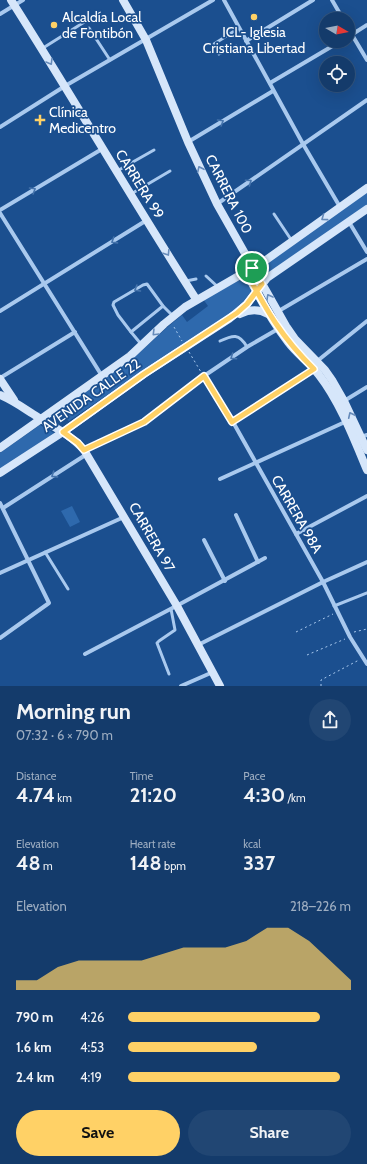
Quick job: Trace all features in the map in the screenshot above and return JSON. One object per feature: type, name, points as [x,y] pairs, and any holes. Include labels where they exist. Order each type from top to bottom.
[{"type":"main road","name":"CARRERA 100","points":[[124,0],[146,40],[188,142],[249,269],[256,292],[278,329],[297,352],[315,366],[325,370],[364,436],[367,450]]},
{"type":"main road","name":"CARRERA 99","points":[[13,2],[43,48],[117,172],[196,299]]},
{"type":"main road","name":"AVENIDA CALLE 22","points":[[0,448],[130,356],[173,316],[196,299],[249,269],[292,241],[367,188]]},
{"type":"main road","name":"AVENIDA CALLE 22","points":[[0,473],[63,432],[144,374],[229,319],[244,307],[267,278],[367,208]]},
{"type":"main road","name":"CARRERA 100","points":[[249,269],[262,284],[277,312],[315,366],[345,422],[367,470]]},
{"type":"main road","points":[[229,319],[249,310],[259,310],[268,314]]},
{"type":"main road","points":[[0,378],[14,401]]},
{"type":"main road","points":[[0,395],[14,401]]},
{"type":"main road","name":"CARRERA 97","points":[[14,401],[63,432],[78,443],[86,452],[125,517],[174,608],[198,645],[220,686]]},
{"type":"street","points":[[0,14],[13,2],[23,0]]},
{"type":"street","points":[[0,127],[65,86],[213,0]]},
{"type":"street","points":[[224,0],[273,91],[340,207]]},
{"type":"street","points":[[246,41],[314,0]]},
{"type":"street","points":[[332,0],[339,12]]},
{"type":"street","points":[[355,33],[367,25]]},
{"type":"street","points":[[355,43],[367,60]]},
{"type":"street","points":[[270,83],[329,48]]},
{"type":"street","points":[[188,142],[273,91]]},
{"type":"street","points":[[217,204],[367,100]]},
{"type":"street","points":[[102,376],[0,212],[103,148]]},
{"type":"street","points":[[0,311],[147,220]]},
{"type":"street","points":[[349,221],[367,252]]},
{"type":"street","points":[[277,312],[367,259]]},
{"type":"street","points":[[232,422],[315,366],[367,321]]},
{"type":"street","points":[[2,508],[86,452],[144,422],[204,376],[247,347],[278,329]]},
{"type":"street","points":[[0,378],[75,332]]},
{"type":"street","name":"CARRERA 98A","points":[[204,376],[296,534],[323,582],[349,635],[367,664]]},
{"type":"street","points":[[344,401],[367,387]]},
{"type":"street","points":[[220,479],[345,422]]},
{"type":"street","points":[[296,534],[367,496]]},
{"type":"street","points":[[0,503],[49,603],[0,638]]},
{"type":"street","points":[[236,515],[258,562]]},
{"type":"street","points":[[0,573],[125,517]]},
{"type":"street","points":[[204,540],[225,581]]},
{"type":"street","points":[[85,654],[225,581],[265,558]]},
{"type":"street","points":[[198,645],[323,582],[367,562]]},
{"type":"street","points":[[180,686],[213,672]]},
{"type":"lane","points":[[43,48],[86,21]]},
{"type":"lane","points":[[89,28],[110,60]]},
{"type":"lane","points":[[236,46],[219,54],[214,44],[239,28]]},
{"type":"lane","points":[[117,172],[154,150]]},
{"type":"lane","points":[[131,194],[170,171]]},
{"type":"lane","points":[[274,214],[292,241]]},
{"type":"lane","points":[[206,276],[218,287]]},
{"type":"lane","points":[[185,282],[196,279]]},
{"type":"lane","points":[[142,345],[130,332],[113,305],[114,302],[143,285],[148,285],[163,306],[173,316]]},
{"type":"lane","points":[[149,296],[154,293]]},
{"type":"lane","points":[[130,332],[163,306]]},
{"type":"lane","points":[[220,341],[230,336],[237,336],[242,338],[247,347]]},
{"type":"lane","points":[[45,552],[68,589]]},
{"type":"lane","points":[[334,606],[367,593]]},
{"type":"lane","points":[[169,674],[158,643],[175,630],[174,608]]},
{"type":"path","points":[[296,632],[338,612]]},
{"type":"path","points":[[307,655],[349,635],[367,629]]},
{"type":"path","points":[[321,686],[321,680],[363,658]]},
{"type":"shaded area","points":[[367,192],[367,205],[263,277],[258,269]]},
{"type":"shaded area","points":[[240,280],[246,281],[250,286],[251,293],[237,310],[69,421],[58,412],[128,362],[182,315],[187,322],[208,306],[203,299]]},
{"type":"shaded area","points":[[40,425],[54,433],[0,470],[0,453]]},
{"type":"shaded area","points":[[72,506],[80,522],[70,527],[61,511]]},
{"type":"place","name":"ICL- Iglesia Cristiana Libertad","points":[[254,17]]},
{"type":"place","name":"Alcaldía Local de Fontibón","points":[[54,25]]},
{"type":"place","name":"Clínica Medicentro","points":[[40,120]]},
{"type":"route","points":[[252,268],[246,271],[256,292],[268,314],[289,343],[314,369],[232,422],[204,376],[144,422],[84,450],[78,443],[63,432],[144,374],[229,319],[244,307],[251,300],[256,292],[262,284],[252,268]]}]
